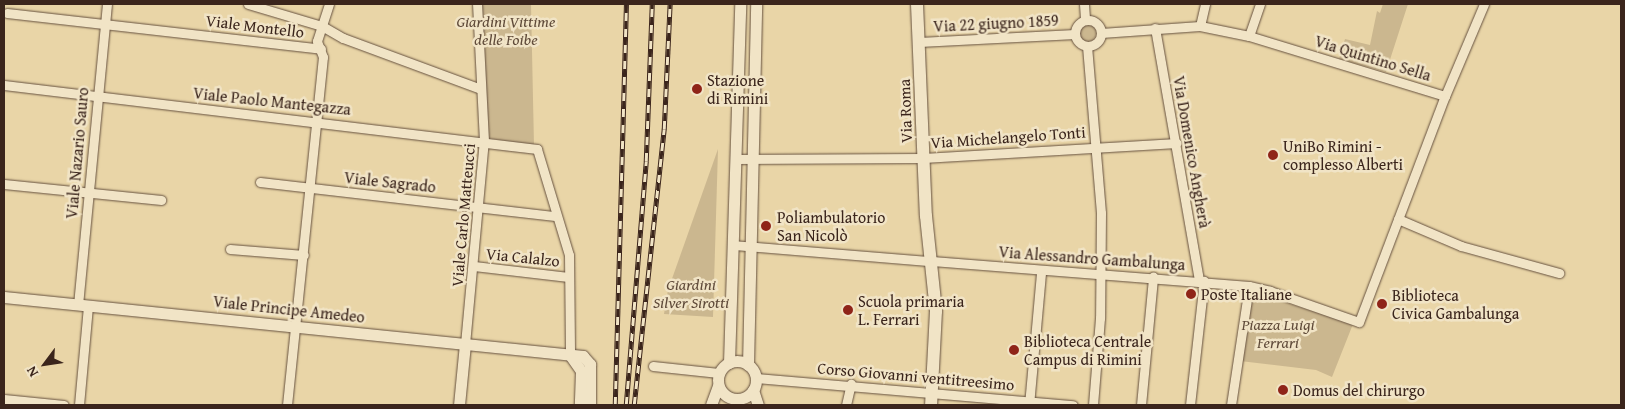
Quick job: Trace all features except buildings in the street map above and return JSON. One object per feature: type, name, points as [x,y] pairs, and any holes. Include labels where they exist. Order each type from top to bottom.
[{"type":"main road","name":"Via Roma","points":[[917,4],[926,216],[934,328],[931,405]]},
{"type":"street","name":"Viale Nazario Sauro","points":[[79,405],[89,191],[107,4]]},
{"type":"street","points":[[249,4],[322,26],[343,38],[481,89]]},
{"type":"street","points":[[287,405],[323,58],[317,41],[329,4]]},
{"type":"street","name":"Viale Carlo Matteucci","points":[[466,344],[480,206],[484,141],[477,4]]},
{"type":"street","points":[[729,363],[740,4]]},
{"type":"street","points":[[756,4],[748,365],[756,378],[753,390],[758,405]]},
{"type":"street","points":[[1084,4],[1084,20]]},
{"type":"street","points":[[1200,26],[1205,4]]},
{"type":"street","points":[[1101,33],[1200,26],[1249,36],[1260,4]]},
{"type":"street","points":[[1231,405],[1249,286],[1270,290],[1358,322],[1445,96],[1484,4]]},
{"type":"street","name":"Viale Montello","points":[[7,13],[104,22],[321,49]]},
{"type":"street","points":[[1084,20],[1094,21],[1101,33],[1095,44],[1087,46],[1077,41],[1075,34],[1078,24],[1084,20]]},
{"type":"street","name":"Via Domenico Angherà","points":[[1155,28],[1202,281],[1190,405]]},
{"type":"street","name":"Via 22 giugno 1859","points":[[919,42],[1075,34]]},
{"type":"street","name":"Via Quintino Sella","points":[[1249,36],[1445,96]]},
{"type":"street","points":[[1087,46],[1096,146],[1101,275],[1092,405]]},
{"type":"street","name":"Viale Paolo Mantegazza","points":[[4,85],[484,141],[537,149],[555,216]]},
{"type":"street","name":"Via Michelangelo Tonti","points":[[735,159],[923,158],[1096,146],[1177,143]]},
{"type":"street","name":"Viale Sagrado","points":[[260,182],[555,216]]},
{"type":"street","points":[[4,184],[89,191],[161,200]]},
{"type":"street","points":[[555,216],[569,255],[570,355],[581,371],[580,405]]},
{"type":"street","points":[[1398,219],[1461,246],[1559,273]]},
{"type":"street","name":"Via Alessandro Gambalunga","points":[[733,245],[1041,272],[1153,277],[1249,286]]},
{"type":"street","points":[[230,248],[304,255]]},
{"type":"street","name":"Via Calalzo","points":[[474,266],[568,277]]},
{"type":"street","points":[[1029,403],[1041,272]]},
{"type":"street","points":[[1141,405],[1153,277]]},
{"type":"street","name":"Viale Principe Amedeo","points":[[4,297],[296,325],[570,355]]},
{"type":"street","points":[[459,405],[466,344]]},
{"type":"street","points":[[570,355],[583,356],[590,364],[590,405]]},
{"type":"street","points":[[712,405],[718,386],[719,373],[729,363],[739,361],[748,365]]},
{"type":"street","points":[[653,366],[719,373]]},
{"type":"street","name":"Corso Giovanni ventitreesimo","points":[[756,378],[851,384],[1029,403],[1074,405]]},
{"type":"street","points":[[846,405],[851,384]]},
{"type":"street","points":[[718,386],[726,396],[737,402],[753,390]]},
{"type":"street","points":[[4,399],[64,405]]},
{"type":"green space","name":"Giardini Vittime delle Foibe","points":[[480,4],[531,4],[534,146],[488,138]]},
{"type":"green space","points":[[1383,4],[1408,4],[1386,72],[1339,59],[1345,39],[1370,45],[1377,11],[1380,13]]},
{"type":"green space","points":[[1083,24],[1091,24],[1096,29],[1094,40],[1083,42],[1078,37],[1078,29]]},
{"type":"green space","name":"Giardini Silver Sirotti","points":[[718,149],[713,317],[664,314],[668,290]]},
{"type":"green space","name":"Piazza Luigi Ferrari","points":[[1252,292],[1353,324],[1332,377],[1316,370],[1240,361]]},
{"type":"railway","points":[[615,405],[626,4]]},
{"type":"railway","points":[[626,405],[646,161],[652,4]]},
{"type":"railway","points":[[634,405],[664,129],[670,4]]},
{"type":"place","name":"Stazione di Rimini","points":[[697,89]]},
{"type":"place","name":"UniBo Rimini - complesso Alberti","points":[[1273,155]]},
{"type":"place","name":"Poliambulatorio San Nicolò","points":[[766,226]]},
{"type":"place","name":"Poste Italiane","points":[[1191,294]]},
{"type":"place","name":"Biblioteca Civica Gambalunga","points":[[1382,304]]},
{"type":"place","name":"Scuola primaria L. Ferrari","points":[[848,310]]},
{"type":"place","name":"Biblioteca Centrale Campus di Rimini","points":[[1014,350]]},
{"type":"place","name":"Domus del chirurgo","points":[[1283,390]]}]
